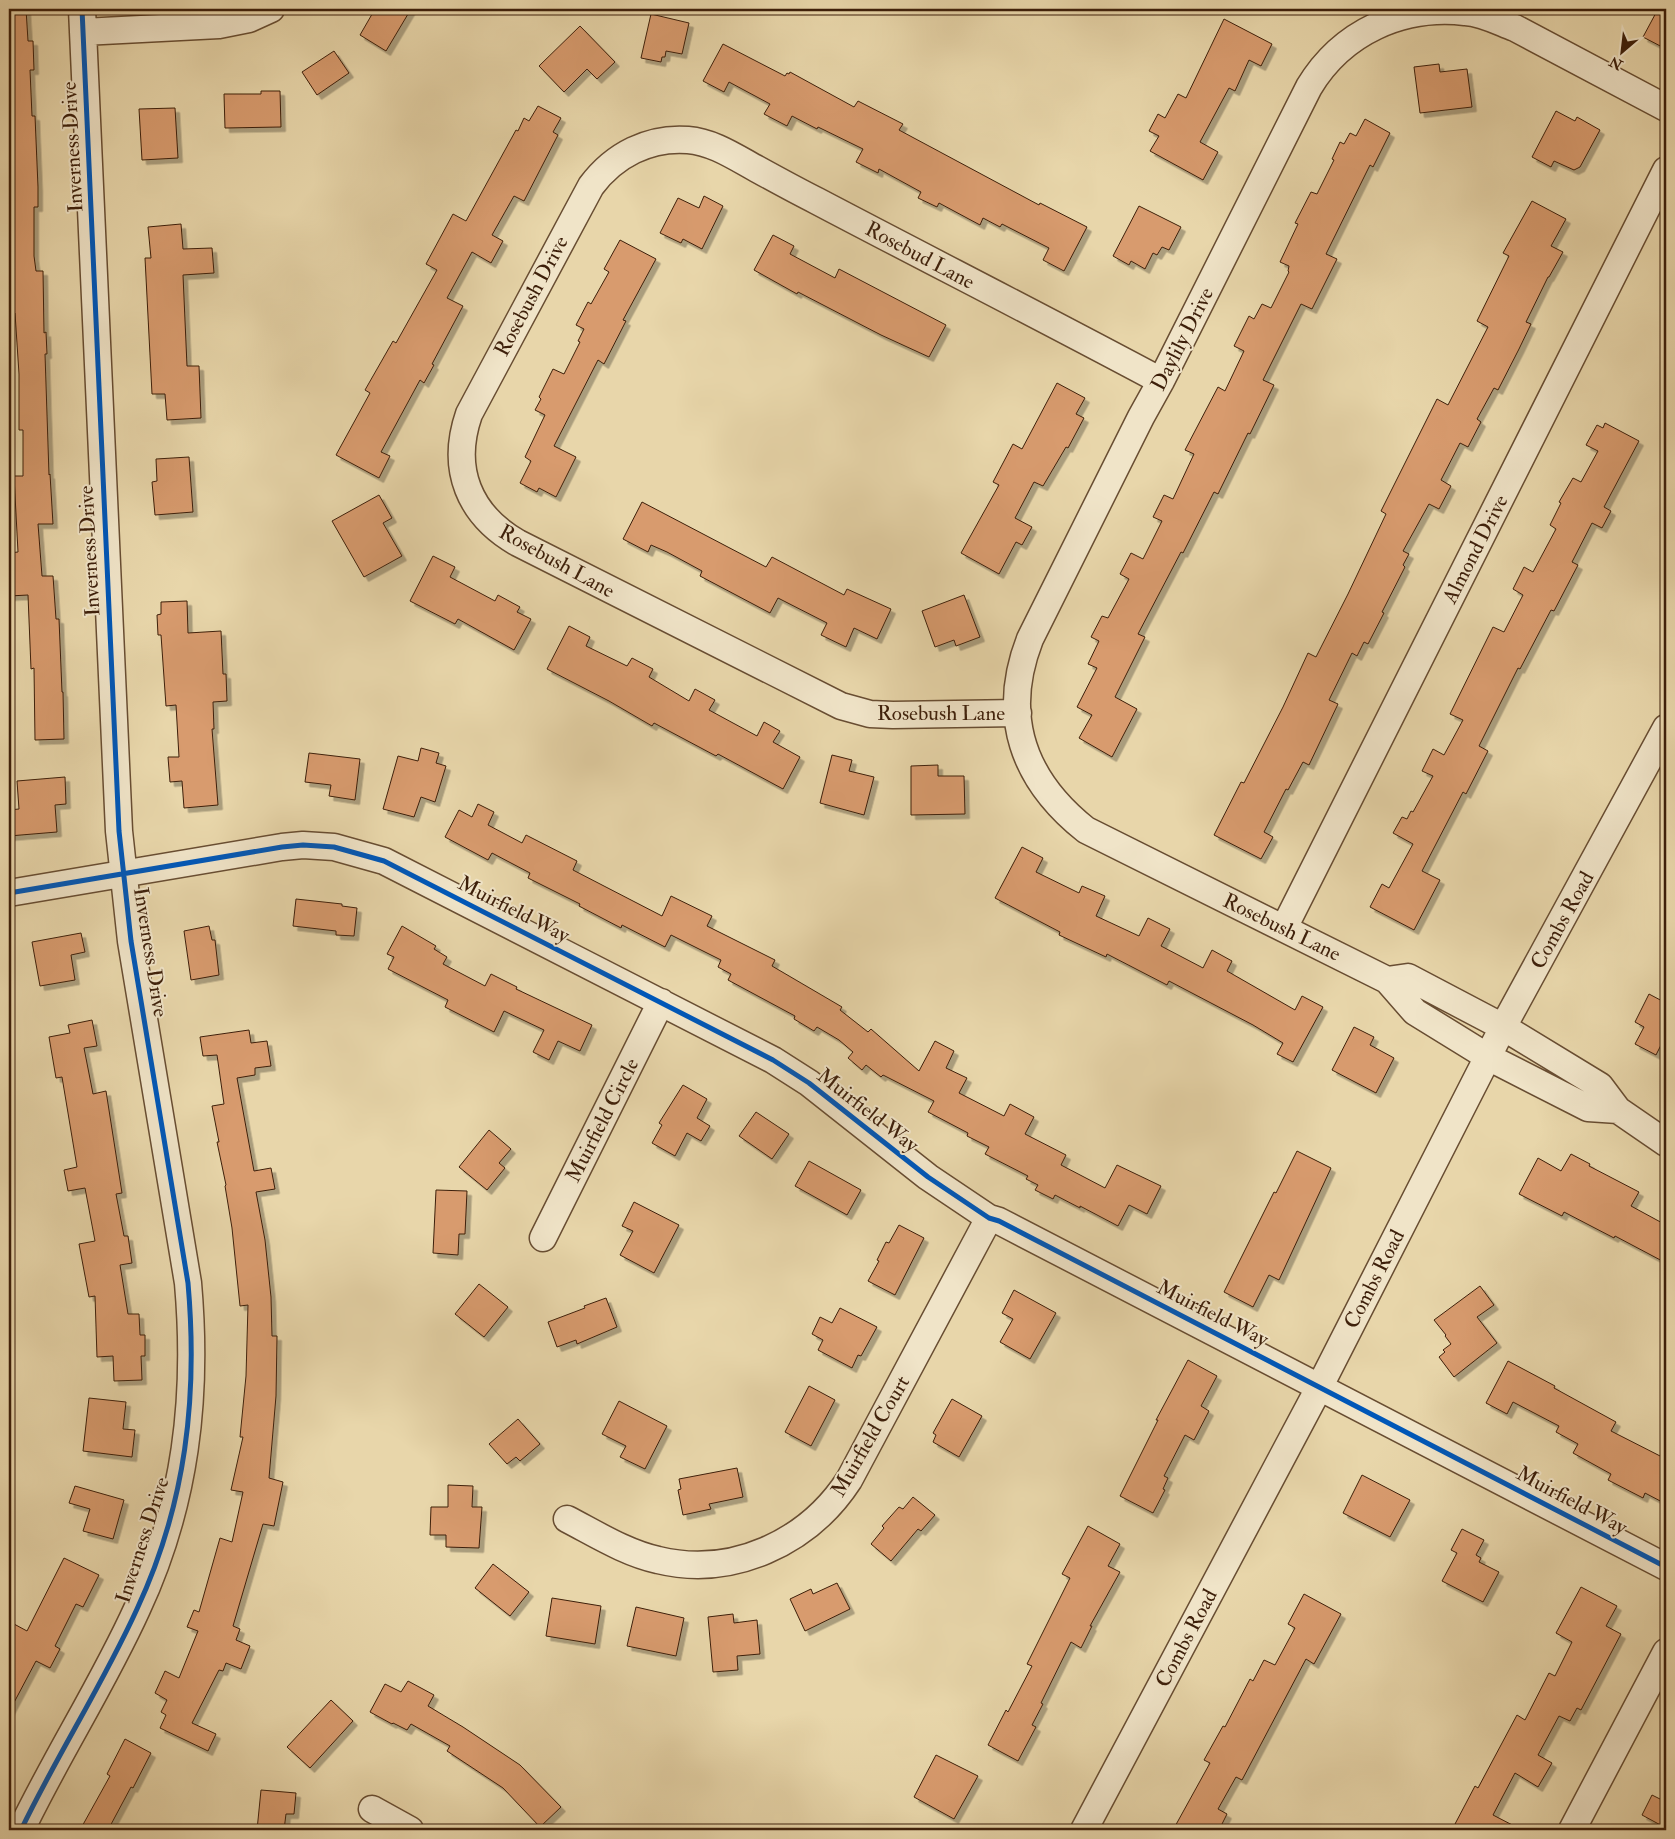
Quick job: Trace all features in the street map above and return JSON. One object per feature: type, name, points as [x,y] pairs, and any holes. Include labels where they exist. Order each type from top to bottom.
[{"type":"street","points":[[82,20],[219,25],[249,19],[271,9]]},
{"type":"street","name":"Daylily Drive","points":[[1018,714],[1019,679],[1024,655],[1030,639],[1141,416],[1161,381],[1312,82],[1331,58],[1354,38],[1382,22],[1412,13],[1444,10],[1465,12],[1496,19],[1516,28],[1666,108]]},
{"type":"street","name":"Inverness Drive","points":[[21,1830],[124,1637],[146,1590],[173,1508],[182,1467],[192,1382],[192,1340],[188,1283],[133,950],[117,810],[82,20]]},
{"type":"street","name":"Rosebush Drive","points":[[476,503],[468,489],[461,456],[466,424],[474,404],[586,195],[598,176],[623,156],[643,145],[665,140],[676,140]]},
{"type":"street","name":"Rosebud Lane","points":[[676,140],[701,142],[721,149],[805,195],[1161,381]]},
{"type":"street","name":"Almond Drive","points":[[1284,928],[1666,170]]},
{"type":"street","name":"Rosebush Lane","points":[[476,503],[484,517],[492,525],[518,543],[841,706],[870,714],[1018,714],[1023,745],[1036,775],[1047,793],[1069,817],[1086,830],[1387,980],[1415,1012],[1488,1057],[1588,1108],[1618,1110]]},
{"type":"street","name":"Combs Road","points":[[1084,1830],[1320,1386],[1503,1028],[1666,728]]},
{"type":"street","name":"Muirfield Way","points":[[9,893],[282,847],[313,845],[344,848],[384,861],[752,1048],[809,1083],[928,1177],[990,1218],[1320,1386],[1666,1567]]},
{"type":"street","name":"Rosebush Lane","points":[[1387,980],[1408,977],[1503,1028],[1600,1086],[1618,1110]]},
{"type":"street","name":"Muirfield Circle","points":[[543,1238],[661,1002]]},
{"type":"street","points":[[1618,1110],[1666,1143]]},
{"type":"street","name":"Muirfield Court","points":[[568,1519],[627,1550],[657,1560],[678,1564],[720,1564],[741,1560],[771,1549],[803,1530],[831,1505],[849,1480],[990,1218]]},
{"type":"street","points":[[1572,1830],[1666,1652]]},
{"type":"street","points":[[372,1809],[410,1830]]},
{"type":"building","points":[[9,9],[26,9],[28,41],[33,41],[34,70],[30,70],[32,116],[35,116],[38,187],[38,207],[34,207],[34,256],[36,271],[43,271],[44,333],[46,332],[47,354],[45,354],[49,475],[53,524],[38,524],[42,576],[53,576],[56,619],[59,619],[64,739],[35,740],[34,668],[31,669],[28,595],[9,596],[9,553],[18,552],[14,476],[23,476],[23,430],[19,430],[19,374],[15,313],[9,313]]},
{"type":"building","points":[[375,9],[411,9],[386,51],[360,35]]},
{"type":"building","points":[[1658,9],[1666,9],[1666,49],[1643,37]]},
{"type":"building","points":[[651,14],[689,23],[682,54],[666,51],[665,57],[662,57],[661,62],[641,58]]},
{"type":"building","points":[[1224,19],[1272,44],[1261,66],[1249,60],[1235,91],[1229,88],[1200,142],[1218,152],[1203,180],[1150,151],[1159,136],[1149,131],[1158,114],[1165,118],[1178,94],[1186,98]]},
{"type":"building","points":[[580,26],[615,62],[597,79],[587,69],[564,92],[539,66]]},
{"type":"building","points":[[723,44],[785,76],[790,72],[854,107],[858,101],[903,124],[899,130],[1039,205],[1040,203],[1087,227],[1064,271],[1043,260],[1049,248],[1002,224],[1000,227],[983,218],[980,225],[939,203],[937,207],[918,198],[921,192],[879,169],[878,173],[856,162],[863,149],[792,116],[787,126],[764,114],[770,104],[729,82],[724,92],[703,81]]},
{"type":"building","points":[[334,51],[349,73],[317,95],[302,72]]},
{"type":"building","points":[[1439,64],[1440,72],[1467,69],[1472,107],[1420,113],[1414,67]]},
{"type":"building","points":[[261,91],[280,91],[281,127],[225,128],[224,94],[261,94]]},
{"type":"building","points":[[538,106],[561,118],[553,132],[558,135],[524,201],[514,196],[492,235],[503,241],[491,263],[472,252],[447,298],[463,306],[424,383],[420,380],[381,452],[390,456],[379,478],[336,455],[370,393],[365,390],[393,341],[396,343],[437,270],[426,264],[453,214],[466,221],[516,130],[518,131],[524,118],[529,121]]},
{"type":"building","points":[[175,108],[178,158],[142,160],[139,109]]},
{"type":"building","points":[[1556,111],[1575,121],[1577,117],[1600,130],[1580,167],[1574,170],[1554,161],[1551,167],[1532,157]]},
{"type":"building","points":[[1365,119],[1390,133],[1373,167],[1370,165],[1326,254],[1337,259],[1312,309],[1301,304],[1263,380],[1274,385],[1250,434],[1248,433],[1218,494],[1214,492],[1138,634],[1145,637],[1115,697],[1137,709],[1112,757],[1079,738],[1092,715],[1077,707],[1097,668],[1088,664],[1099,641],[1091,637],[1102,616],[1108,618],[1129,579],[1120,574],[1131,553],[1143,559],[1162,521],[1153,517],[1164,495],[1173,499],[1194,454],[1185,450],[1218,387],[1225,391],[1244,351],[1234,346],[1249,316],[1254,319],[1262,304],[1271,308],[1289,272],[1289,266],[1280,262],[1298,224],[1295,223],[1311,192],[1317,194],[1334,160],[1332,159],[1340,142],[1344,144],[1350,133],[1356,136]]},
{"type":"building","points":[[704,196],[723,206],[702,249],[683,239],[681,243],[660,233],[678,198],[699,208]]},
{"type":"building","points":[[1532,201],[1566,219],[1551,246],[1563,252],[1548,277],[1526,322],[1531,324],[1498,390],[1494,388],[1477,419],[1481,422],[1468,447],[1460,443],[1441,480],[1451,486],[1439,509],[1429,504],[1403,551],[1409,554],[1403,565],[1405,567],[1368,644],[1364,642],[1357,656],[1352,653],[1329,700],[1338,704],[1309,765],[1303,762],[1288,790],[1286,789],[1264,832],[1273,837],[1261,859],[1214,835],[1241,782],[1244,783],[1308,653],[1316,657],[1386,514],[1381,511],[1437,399],[1448,405],[1488,327],[1477,321],[1509,256],[1503,253]]},
{"type":"building","points":[[1139,206],[1181,227],[1169,250],[1162,247],[1157,255],[1153,253],[1145,269],[1131,261],[1129,265],[1113,256]]},
{"type":"building","points":[[181,224],[183,249],[212,248],[214,273],[183,275],[187,366],[199,366],[201,418],[167,420],[165,394],[152,394],[145,258],[151,258],[148,227]]},
{"type":"building","points":[[773,235],[794,246],[790,254],[835,278],[839,269],[946,325],[929,357],[881,335],[798,292],[797,294],[754,270]]},
{"type":"building","points":[[620,240],[656,259],[623,320],[626,321],[604,364],[598,360],[554,446],[576,457],[556,497],[539,488],[537,492],[520,483],[531,461],[525,457],[545,415],[535,410],[541,399],[539,397],[553,369],[564,374],[580,342],[578,341],[584,329],[576,325],[588,302],[591,304],[609,272],[604,269]]},
{"type":"building","points":[[1057,383],[1085,398],[1076,414],[1084,418],[1068,448],[1066,447],[1043,486],[1034,482],[1015,518],[1032,527],[1022,545],[1016,542],[999,574],[961,553],[999,485],[993,482],[1013,444],[1022,449]]},
{"type":"building","points":[[1605,423],[1639,441],[1604,507],[1611,511],[1602,528],[1592,523],[1572,562],[1578,565],[1554,611],[1551,610],[1520,669],[1518,668],[1479,746],[1488,751],[1466,794],[1463,792],[1422,871],[1440,880],[1414,930],[1370,907],[1382,884],[1389,888],[1413,844],[1393,833],[1402,817],[1407,819],[1411,811],[1413,812],[1433,776],[1422,771],[1433,749],[1444,755],[1463,720],[1450,714],[1493,627],[1504,632],[1523,595],[1513,589],[1524,567],[1533,572],[1556,529],[1550,525],[1561,503],[1559,502],[1573,478],[1581,482],[1598,451],[1586,445],[1597,425],[1603,428]]},
{"type":"building","points":[[189,457],[193,512],[155,515],[152,482],[157,481],[156,459]]},
{"type":"building","points":[[379,495],[392,518],[383,523],[402,556],[364,577],[332,521]]},
{"type":"building","points":[[642,502],[766,567],[772,557],[844,595],[847,589],[891,609],[877,639],[854,628],[846,647],[821,635],[827,623],[778,598],[770,613],[700,576],[702,571],[667,552],[651,545],[648,552],[623,539]]},
{"type":"building","points":[[433,556],[455,567],[450,577],[495,601],[498,595],[520,607],[517,612],[531,619],[514,650],[458,619],[455,624],[410,601]]},
{"type":"building","points":[[964,595],[980,637],[956,646],[954,640],[935,647],[922,611]]},
{"type":"building","points":[[187,601],[188,633],[221,631],[223,674],[226,674],[227,701],[213,702],[214,729],[212,729],[218,805],[184,808],[182,781],[170,782],[168,757],[179,757],[176,705],[166,706],[161,635],[158,635],[157,615],[161,614],[161,602]]},
{"type":"building","points":[[569,626],[590,637],[586,646],[627,666],[632,658],[653,669],[649,677],[689,701],[695,689],[715,700],[709,710],[757,736],[764,722],[780,731],[773,742],[800,757],[783,789],[718,754],[716,756],[654,723],[652,726],[547,669]]},
{"type":"building","points":[[421,748],[439,753],[436,763],[446,766],[435,802],[421,797],[414,817],[383,809],[398,756],[418,761]]},
{"type":"building","points":[[309,753],[360,759],[355,800],[329,796],[331,785],[305,782]]},
{"type":"building","points":[[832,755],[852,760],[849,771],[874,777],[864,815],[820,803]]},
{"type":"building","points":[[938,765],[938,776],[964,776],[965,814],[911,815],[911,766]]},
{"type":"building","points":[[65,777],[66,804],[55,805],[57,832],[9,836],[9,810],[19,809],[17,781]]},
{"type":"building","points":[[478,804],[494,812],[488,825],[522,843],[526,835],[577,861],[573,870],[662,916],[671,896],[712,916],[707,926],[775,960],[772,966],[842,1007],[840,1010],[868,1032],[871,1029],[919,1071],[935,1041],[954,1051],[946,1068],[967,1078],[959,1093],[1004,1116],[1010,1104],[1034,1117],[1025,1134],[1066,1155],[1061,1165],[1105,1188],[1117,1165],[1161,1186],[1147,1214],[1129,1205],[1118,1226],[1055,1195],[1053,1199],[1035,1190],[1038,1185],[1026,1179],[1028,1176],[985,1154],[989,1147],[967,1136],[968,1133],[928,1112],[934,1101],[883,1075],[881,1077],[866,1065],[862,1070],[848,1058],[853,1052],[839,1040],[817,1027],[814,1031],[794,1019],[795,1016],[728,980],[731,974],[718,967],[721,960],[671,935],[665,947],[622,925],[621,928],[579,906],[580,904],[528,878],[530,873],[492,853],[488,860],[445,837],[459,810],[472,817]]},
{"type":"building","points":[[1022,847],[1043,858],[1036,872],[1079,893],[1082,886],[1105,896],[1096,916],[1139,936],[1148,918],[1170,929],[1161,946],[1203,968],[1212,950],[1232,961],[1227,971],[1295,1010],[1302,996],[1323,1007],[1293,1062],[1277,1054],[1283,1043],[1253,1025],[1169,981],[1167,985],[1107,954],[1106,957],[1059,935],[1060,932],[995,898]]},
{"type":"building","points":[[296,899],[342,904],[342,906],[357,908],[354,936],[336,935],[336,931],[293,926]]},
{"type":"building","points":[[209,926],[212,940],[215,940],[219,975],[191,980],[184,931]]},
{"type":"building","points":[[402,926],[436,946],[434,949],[447,957],[443,964],[485,986],[491,974],[517,987],[516,989],[592,1025],[580,1051],[558,1041],[549,1060],[533,1052],[544,1030],[504,1011],[494,1032],[445,1007],[448,1000],[388,969],[394,957],[387,954]]},
{"type":"building","points":[[81,933],[85,952],[71,955],[75,980],[40,986],[32,942]]},
{"type":"building","points":[[1649,994],[1666,1003],[1666,1035],[1656,1055],[1635,1044],[1644,1027],[1635,1022]]},
{"type":"building","points":[[92,1020],[97,1046],[84,1048],[93,1094],[106,1091],[122,1193],[116,1194],[124,1236],[128,1236],[132,1263],[120,1265],[128,1314],[139,1314],[140,1335],[145,1335],[145,1356],[141,1356],[142,1380],[114,1381],[113,1356],[97,1357],[95,1296],[89,1297],[79,1244],[95,1241],[85,1188],[68,1191],[64,1170],[77,1167],[62,1077],[56,1078],[49,1037],[70,1033],[68,1025]]},
{"type":"building","points":[[1354,1027],[1374,1037],[1370,1045],[1394,1058],[1376,1093],[1332,1070]]},
{"type":"building","points":[[249,1030],[251,1043],[267,1041],[271,1066],[255,1068],[255,1075],[237,1078],[254,1171],[271,1168],[275,1189],[256,1192],[265,1240],[271,1297],[272,1336],[277,1336],[276,1396],[269,1478],[283,1482],[274,1526],[263,1524],[233,1626],[240,1629],[236,1640],[250,1646],[241,1669],[226,1663],[223,1671],[219,1670],[192,1723],[216,1734],[208,1751],[160,1728],[166,1715],[161,1712],[167,1700],[155,1693],[165,1671],[179,1678],[198,1631],[187,1627],[194,1610],[199,1612],[220,1538],[232,1542],[243,1492],[231,1490],[243,1437],[240,1437],[246,1376],[248,1305],[240,1306],[226,1185],[212,1106],[224,1104],[217,1055],[203,1056],[200,1037]]},
{"type":"building","points":[[683,1085],[707,1099],[697,1118],[710,1126],[701,1141],[687,1133],[675,1156],[652,1143],[662,1125],[659,1123]]},
{"type":"building","points":[[756,1112],[789,1134],[772,1159],[739,1136]]},
{"type":"building","points":[[489,1130],[511,1149],[499,1163],[505,1168],[487,1190],[459,1167]]},
{"type":"building","points":[[1297,1151],[1331,1168],[1279,1280],[1269,1275],[1253,1307],[1224,1292],[1274,1192],[1276,1193]]},
{"type":"building","points":[[1571,1154],[1590,1164],[1589,1166],[1639,1192],[1631,1206],[1666,1225],[1666,1263],[1564,1212],[1562,1216],[1519,1194],[1538,1158],[1561,1171]]},
{"type":"building","points":[[809,1161],[861,1190],[847,1215],[795,1186]]},
{"type":"building","points":[[436,1190],[467,1191],[465,1234],[459,1234],[458,1255],[433,1253]]},
{"type":"building","points":[[634,1202],[679,1225],[654,1273],[620,1255],[633,1231],[622,1226]]},
{"type":"building","points":[[899,1225],[924,1238],[895,1295],[868,1281],[879,1261],[877,1260],[886,1242],[889,1243]]},
{"type":"building","points":[[479,1284],[508,1307],[484,1337],[455,1314]]},
{"type":"building","points":[[1480,1286],[1494,1305],[1477,1317],[1497,1343],[1454,1377],[1439,1357],[1445,1352],[1443,1350],[1451,1344],[1434,1320]]},
{"type":"building","points":[[1014,1290],[1056,1313],[1030,1359],[1000,1342],[1013,1319],[1002,1313]]},
{"type":"building","points":[[606,1298],[617,1327],[577,1344],[576,1340],[557,1347],[548,1322]]},
{"type":"building","points":[[840,1308],[877,1327],[861,1356],[858,1355],[852,1368],[818,1350],[823,1340],[812,1334],[820,1317],[832,1323]]},
{"type":"building","points":[[1188,1360],[1217,1376],[1201,1406],[1209,1411],[1194,1440],[1185,1435],[1164,1476],[1168,1478],[1163,1489],[1165,1490],[1153,1513],[1120,1496],[1158,1420],[1156,1420]]},
{"type":"building","points":[[1508,1361],[1616,1422],[1611,1431],[1666,1459],[1666,1504],[1645,1493],[1643,1498],[1608,1480],[1611,1474],[1573,1453],[1578,1444],[1556,1432],[1559,1426],[1513,1402],[1507,1414],[1486,1403]]},
{"type":"building","points":[[809,1386],[835,1400],[811,1446],[785,1432]]},
{"type":"building","points":[[89,1398],[126,1402],[123,1429],[135,1430],[132,1457],[83,1451]]},
{"type":"building","points":[[952,1399],[982,1416],[959,1457],[933,1442],[936,1435],[933,1433]]},
{"type":"building","points":[[619,1401],[667,1426],[645,1469],[620,1457],[626,1446],[602,1434]]},
{"type":"building","points":[[518,1419],[540,1444],[520,1461],[516,1457],[507,1464],[489,1444]]},
{"type":"building","points":[[737,1468],[743,1497],[709,1504],[711,1509],[683,1515],[678,1490],[681,1489],[679,1479]]},
{"type":"building","points":[[1362,1475],[1410,1500],[1390,1537],[1343,1513]]},
{"type":"building","points":[[448,1485],[473,1486],[472,1507],[482,1507],[479,1548],[446,1547],[446,1535],[430,1535],[431,1507],[448,1507]]},
{"type":"building","points":[[75,1486],[124,1500],[113,1539],[83,1531],[90,1509],[69,1503]]},
{"type":"building","points":[[913,1497],[935,1515],[921,1531],[918,1529],[891,1561],[871,1544],[884,1528],[882,1526],[899,1507],[903,1509]]},
{"type":"building","points":[[1088,1526],[1120,1544],[1108,1566],[1120,1572],[1090,1626],[1092,1626],[1081,1648],[1071,1642],[1041,1703],[1043,1704],[1032,1725],[1036,1727],[1018,1761],[988,1745],[1032,1666],[1027,1664],[1070,1578],[1062,1574]]},
{"type":"building","points":[[1462,1529],[1484,1540],[1476,1555],[1481,1558],[1479,1562],[1499,1572],[1483,1602],[1442,1581],[1457,1553],[1451,1550]]},
{"type":"building","points":[[64,1558],[99,1575],[83,1607],[76,1604],[55,1646],[60,1649],[50,1668],[36,1661],[9,1712],[9,1634],[14,1624],[27,1631]]},
{"type":"building","points":[[493,1564],[529,1592],[510,1616],[475,1588]]},
{"type":"building","points":[[837,1583],[850,1609],[805,1631],[790,1599],[811,1589],[813,1594]]},
{"type":"building","points":[[1581,1587],[1617,1606],[1606,1626],[1621,1634],[1581,1710],[1577,1708],[1570,1721],[1559,1716],[1538,1755],[1552,1763],[1538,1787],[1515,1773],[1493,1815],[1522,1830],[1468,1830],[1455,1824],[1475,1786],[1478,1788],[1517,1715],[1525,1720],[1549,1673],[1555,1676],[1572,1642],[1556,1633]]},
{"type":"building","points":[[1304,1594],[1341,1614],[1314,1664],[1306,1659],[1242,1780],[1236,1777],[1218,1809],[1227,1814],[1219,1830],[1173,1830],[1210,1763],[1204,1760],[1223,1726],[1225,1727],[1250,1679],[1253,1681],[1264,1660],[1275,1665],[1295,1628],[1288,1624]]},
{"type":"building","points":[[552,1598],[601,1606],[595,1644],[546,1636]]},
{"type":"building","points":[[636,1607],[684,1618],[676,1656],[627,1646]]},
{"type":"building","points":[[733,1614],[734,1623],[757,1620],[760,1654],[737,1656],[738,1670],[713,1672],[708,1617]]},
{"type":"building","points":[[408,1681],[434,1695],[428,1706],[520,1765],[561,1807],[540,1827],[503,1788],[447,1751],[450,1746],[411,1724],[407,1730],[370,1712],[385,1684],[401,1692]]},
{"type":"building","points":[[331,1700],[353,1721],[310,1768],[287,1747]]},
{"type":"building","points":[[125,1739],[151,1753],[108,1830],[80,1830],[110,1776],[107,1774]]},
{"type":"building","points":[[936,1755],[978,1776],[954,1819],[914,1797]]},
{"type":"building","points":[[261,1790],[296,1793],[294,1814],[286,1814],[284,1830],[257,1830]]},
{"type":"building","points":[[1652,1795],[1666,1802],[1666,1828],[1642,1815]]},
{"type":"cycle path","points":[[21,1830],[124,1637],[154,1570],[167,1530],[185,1449],[191,1367],[188,1283],[131,941],[119,831],[82,9]]},
{"type":"cycle path","points":[[9,893],[303,845],[334,847],[384,861],[773,1060],[809,1083],[928,1177],[989,1218],[999,1221],[1666,1567]]}]
